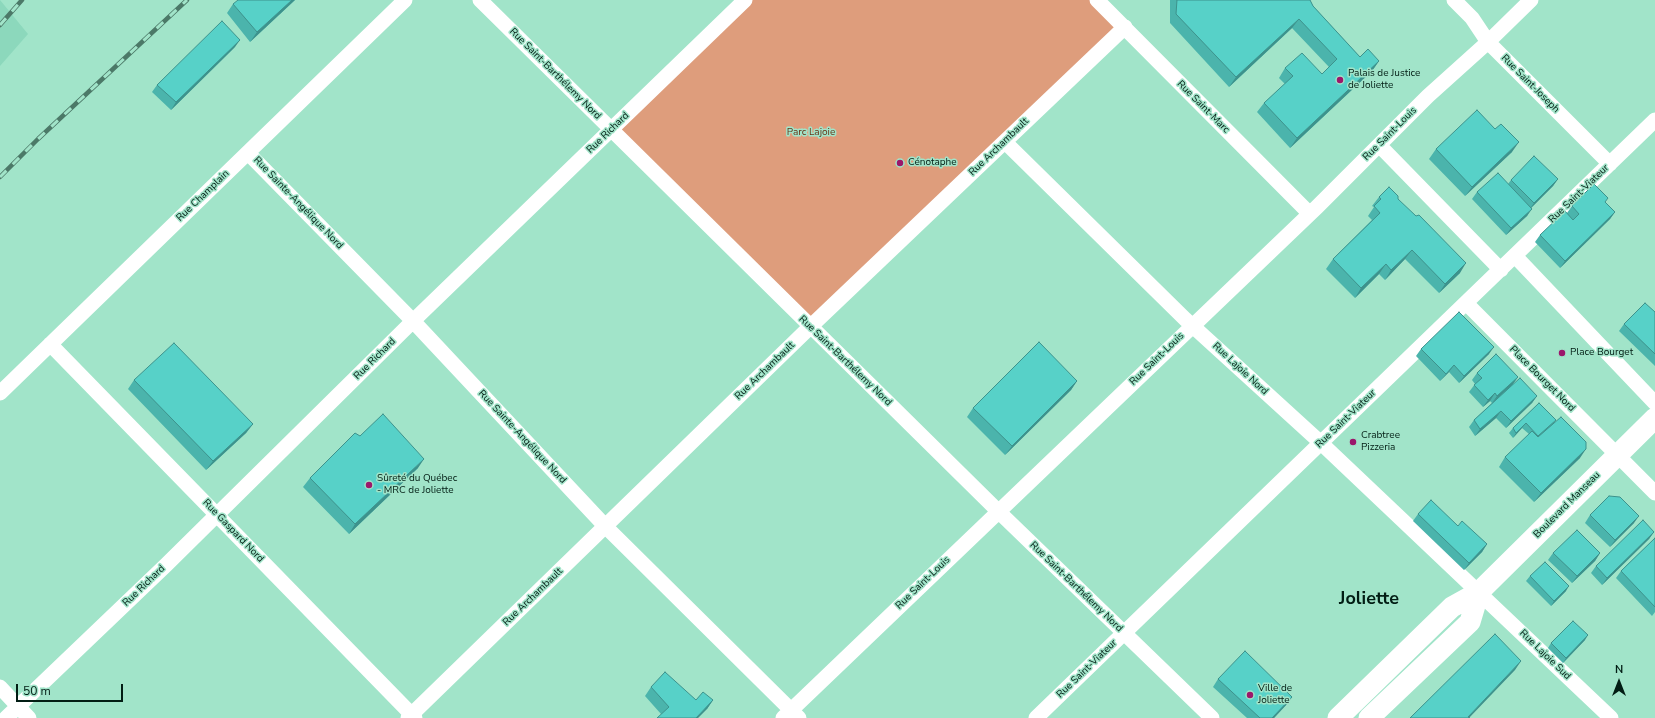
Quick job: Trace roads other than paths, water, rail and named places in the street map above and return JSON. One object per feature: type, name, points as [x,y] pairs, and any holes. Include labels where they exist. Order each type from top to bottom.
[{"type":"main road","name":"Boulevard Manseau","points":[[1338,718],[1452,607],[1479,592],[1655,418]]},
{"type":"main road","name":"Boulevard Manseau","points":[[1369,718],[1470,622],[1479,592]]},
{"type":"street","name":"Rue Champlain","points":[[0,393],[405,0]]},
{"type":"street","name":"Rue Saint-Barthélemy Nord","points":[[480,0],[810,327],[1212,718]]},
{"type":"street","name":"Rue Richard","points":[[6,718],[166,566],[413,321],[745,0]]},
{"type":"street","name":"Rue Saint-Marc","points":[[1097,0],[1309,213]]},
{"type":"street","name":"Rue Saint-Joseph","points":[[1454,0],[1472,18],[1488,42],[1610,164]]},
{"type":"street","name":"Rue Saint-Louis","points":[[791,715],[998,511],[1309,213],[1428,96],[1488,42],[1530,0]]},
{"type":"street","name":"Rue Archambault","points":[[411,717],[810,327],[1125,27]]},
{"type":"street","name":"Rue Saint-Viateur","points":[[1036,718],[1655,120]]},
{"type":"street","name":"Rue Lajoie Nord","points":[[1005,142],[1192,325],[1479,592]]},
{"type":"street","points":[[1379,145],[1501,270]]},
{"type":"street","name":"Rue Sainte-Angélique Nord","points":[[248,152],[413,321],[606,527],[791,715]]},
{"type":"street","points":[[1515,256],[1655,403]]},
{"type":"street","name":"Place Bourget Nord","points":[[1466,303],[1655,493]]},
{"type":"street","name":"Rue Gaspard Nord","points":[[50,344],[217,514],[411,717]]},
{"type":"street","name":"Rue Lajoie Sud","points":[[1479,592],[1611,718]]},
{"type":"street","points":[[0,687],[29,718]]},
{"type":"railway","points":[[0,25],[22,0]]},
{"type":"railway","points":[[0,177],[38,139],[187,0]]},
{"type":"place","name":"Palais de Justice de Joliette","points":[[1340,80]]},
{"type":"place","name":"Cénotaphe","points":[[900,163]]},
{"type":"place","name":"Place Bourget","points":[[1562,353]]},
{"type":"place","name":"Crabtree Pizzeria","points":[[1353,442]]},
{"type":"place","name":"Sûreté du Québec - MRC de Joliette","points":[[369,485]]},
{"type":"place","name":"Ville de Joliette","points":[[1250,695]]},
{"type":"district","name":"Joliette","points":[[1369,600]]},
{"type":"park label","name":"Parc Lajoie","points":[[811,133]]}]
